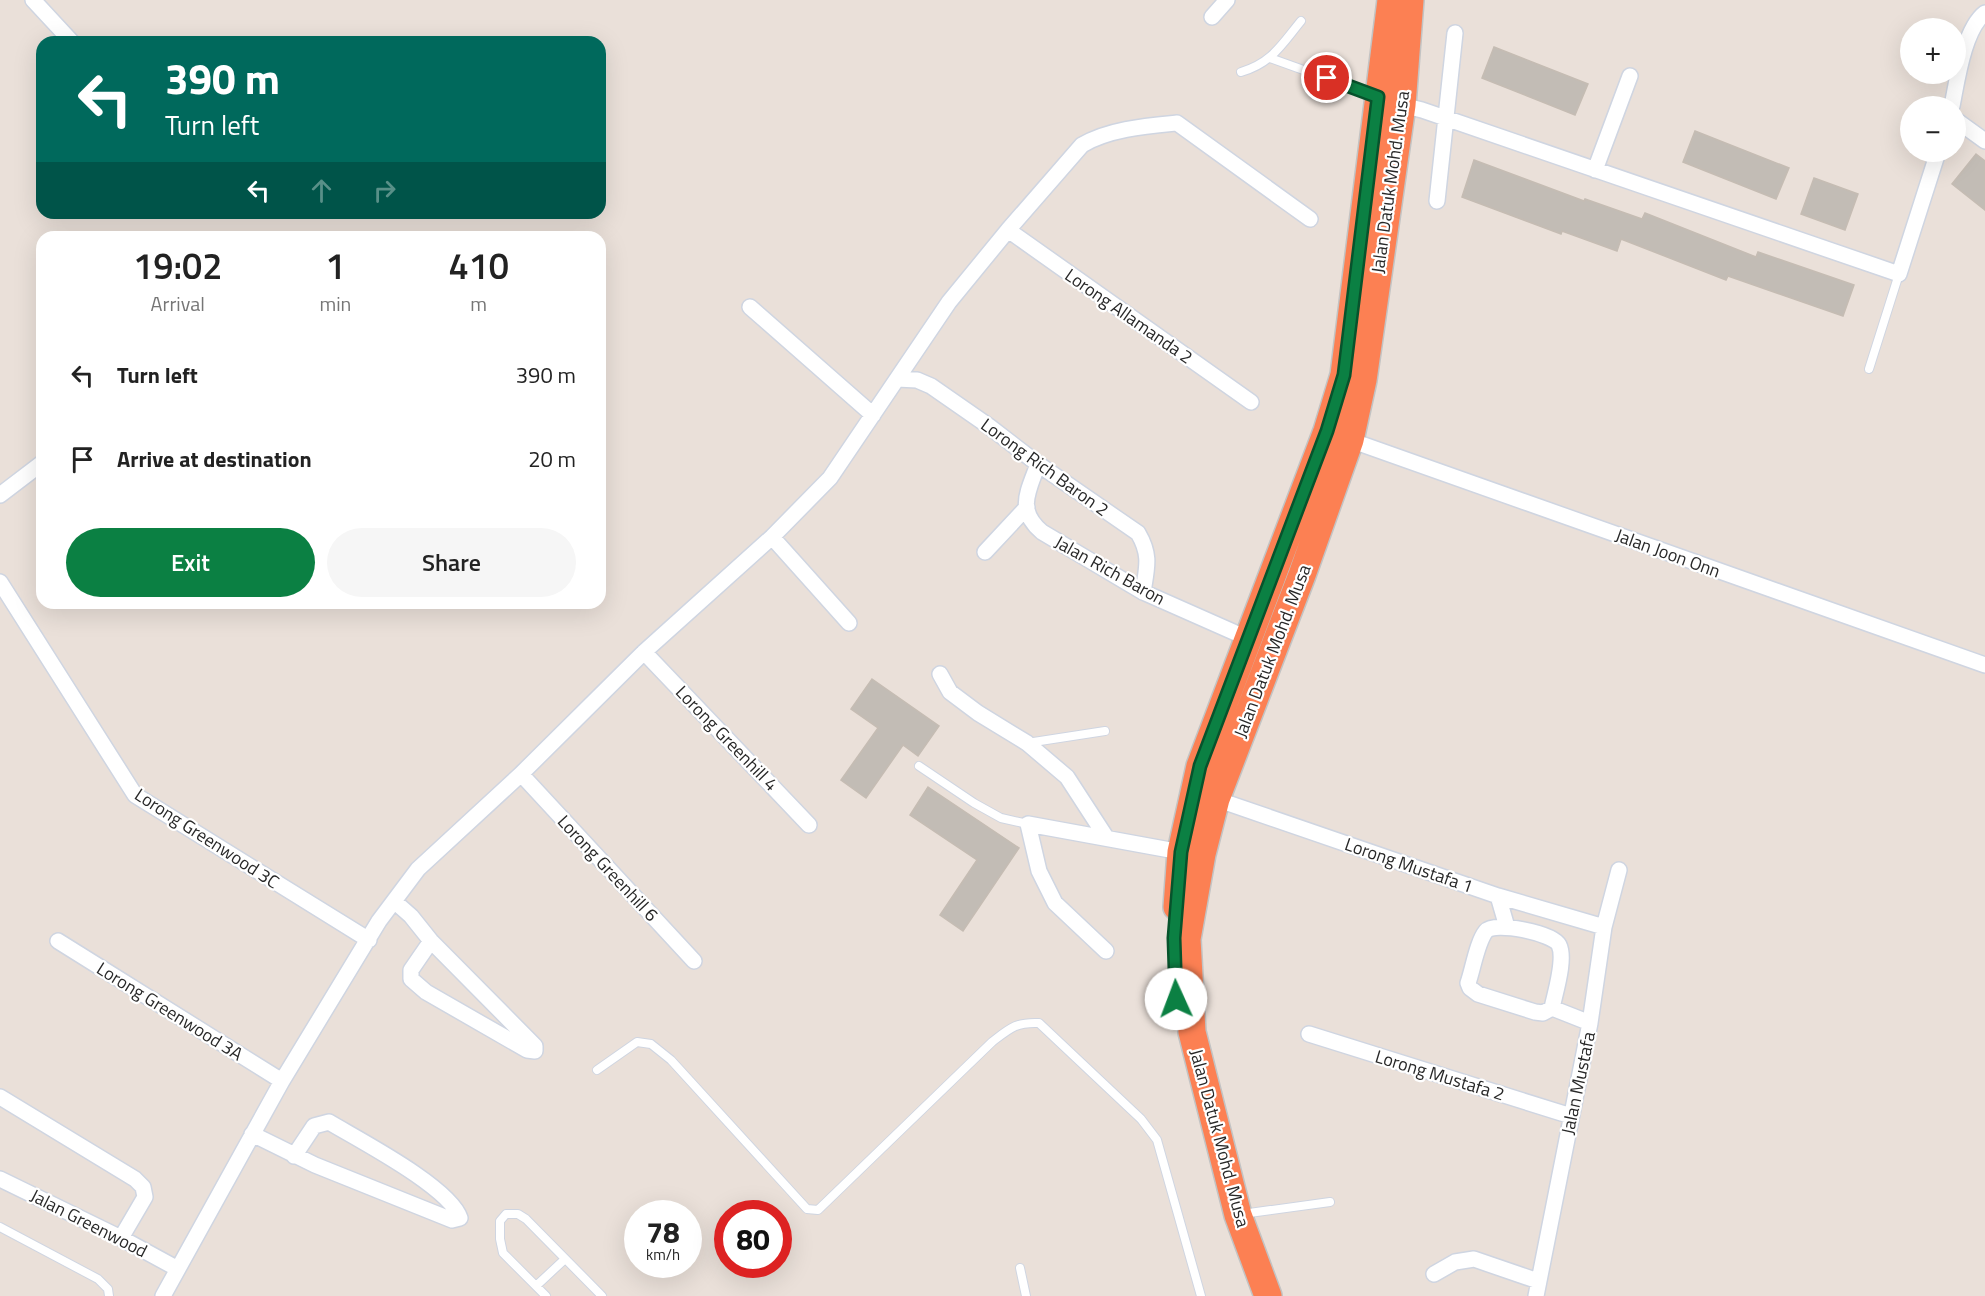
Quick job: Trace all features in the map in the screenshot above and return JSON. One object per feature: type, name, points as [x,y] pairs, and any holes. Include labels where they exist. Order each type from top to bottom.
[{"type":"highway","name":"Jalan Datuk Mohd. Musa","points":[[1268,1296],[1238,1215],[1192,1032],[1187,939],[1202,854],[1216,799],[1302,575],[1350,440],[1363,380],[1390,101],[1394,1]]},
{"type":"highway","name":"Jalan Datuk Mohd. Musa","points":[[1248,1296],[1235,1261],[1177,1041],[1174,938],[1181,852],[1200,766],[1327,431],[1344,375],[1390,101]]},
{"type":"highway","points":[[1247,638],[1259,640],[1281,627]]},
{"type":"street","points":[[33,0],[66,36]]},
{"type":"street","points":[[1212,16],[1227,0]]},
{"type":"street","points":[[1954,96],[1964,54],[1975,23],[1985,13]]},
{"type":"street","points":[[1437,201],[1444,118],[1455,33]]},
{"type":"street","points":[[1595,170],[1629,76]]},
{"type":"street","points":[[1390,101],[1899,274],[1935,162]]},
{"type":"street","points":[[163,1296],[282,1081],[379,921],[418,869],[521,774],[644,652],[772,537],[830,477],[950,302],[1008,230],[1082,146],[1095,137],[1177,123],[1310,219]]},
{"type":"street","points":[[1966,127],[1985,141]]},
{"type":"street","name":"Lorong Allamanda 2","points":[[1008,230],[1251,402]]},
{"type":"street","points":[[750,307],[873,415]]},
{"type":"street","name":"Lorong Rich Baron 2","points":[[897,380],[917,380],[931,386],[1138,533],[1145,545],[1148,559],[1143,592]]},
{"type":"street","name":"Jalan Joon Onn","points":[[1350,440],[1985,665]]},
{"type":"street","points":[[985,552],[1027,507],[1029,488],[1038,464]]},
{"type":"street","points":[[0,495],[36,468]]},
{"type":"street","name":"Jalan Rich Baron","points":[[1027,507],[1026,513],[1032,523],[1042,532],[1143,592],[1247,638]]},
{"type":"street","points":[[772,537],[849,623]]},
{"type":"street","name":"Lorong Greenwood 3C","points":[[0,582],[135,795],[369,940]]},
{"type":"street","name":"Lorong Greenhill 4","points":[[644,652],[809,825]]},
{"type":"street","points":[[940,674],[950,692],[978,713],[1027,743],[1067,777],[1106,837]]},
{"type":"street","name":"Lorong Greenhill 6","points":[[521,774],[694,961]]},
{"type":"street","name":"Lorong Mustafa 1","points":[[1216,799],[1498,896],[1604,927]]},
{"type":"street","points":[[1106,951],[1055,903],[1039,871],[1028,824],[1181,852]]},
{"type":"street","name":"Jalan Mustafa","points":[[1537,1289],[1590,1023],[1604,927],[1619,870]]},
{"type":"street","points":[[1498,896],[1507,927]]},
{"type":"street","points":[[394,901],[411,916],[430,941],[535,1046],[535,1051],[527,1050],[426,992],[411,979],[411,970],[430,941]]},
{"type":"street","points":[[1552,1008],[1561,958],[1559,944],[1548,936],[1507,927],[1492,926],[1487,929],[1468,983],[1470,988],[1478,994],[1535,1012],[1543,1012],[1552,1008],[1590,1023]]},
{"type":"street","name":"Lorong Greenwood 3A","points":[[58,941],[282,1081]]},
{"type":"street","name":"Lorong Mustafa 2","points":[[1309,1034],[1571,1116]]},
{"type":"street","points":[[0,1097],[135,1179],[142,1187],[145,1197],[121,1238]]},
{"type":"street","points":[[252,1134],[294,1156],[452,1220],[460,1218],[459,1213],[428,1182],[329,1122],[314,1126],[294,1156]]},
{"type":"street","name":"Jalan Greenwood","points":[[0,1179],[121,1238],[178,1269]]},
{"type":"street","points":[[1434,1274],[1455,1262],[1474,1259],[1537,1289]]},
{"type":"lane","points":[[1241,72],[1258,67],[1270,58],[1301,21]]},
{"type":"lane","points":[[1270,58],[1390,101]]},
{"type":"lane","points":[[1869,369],[1899,274]]},
{"type":"lane","points":[[1027,743],[1106,731]]},
{"type":"lane","points":[[919,766],[1001,818],[1028,824]]},
{"type":"lane","points":[[597,1070],[637,1042],[651,1044],[671,1060],[807,1209],[818,1210],[992,1042],[1011,1027],[1023,1023],[1040,1023],[1141,1119],[1157,1140],[1201,1296]]},
{"type":"lane","points":[[1238,1215],[1330,1202]]},
{"type":"lane","points":[[546,1296],[503,1253],[500,1221],[506,1214],[518,1214],[526,1219],[602,1296]]},
{"type":"lane","points":[[0,1227],[98,1279],[108,1289],[109,1296]]},
{"type":"lane","points":[[536,1286],[565,1259]]},
{"type":"lane","points":[[1020,1268],[1026,1296]]},
{"type":"building","points":[[1494,47],[1588,84],[1575,115],[1482,78]]},
{"type":"building","points":[[1695,131],[1789,168],[1776,199],[1683,162]]},
{"type":"building","points":[[1976,154],[1985,161],[1985,210],[1952,184]]},
{"type":"building","points":[[1474,160],[1584,201],[1585,199],[1642,219],[1645,213],[1756,257],[1758,252],[1854,285],[1843,316],[1728,276],[1726,280],[1621,239],[1617,251],[1562,231],[1561,234],[1462,197]]},
{"type":"building","points":[[1814,178],[1858,194],[1845,230],[1801,214]]},
{"type":"building","points":[[872,679],[939,726],[918,756],[903,745],[866,798],[841,780],[878,728],[851,709]]},
{"type":"building","points":[[928,787],[1019,848],[963,931],[940,915],[977,860],[910,815]]},
{"type":"route","points":[[1176,999],[1174,938],[1181,852],[1200,766],[1327,431],[1344,375],[1378,97],[1327,78]]}]
